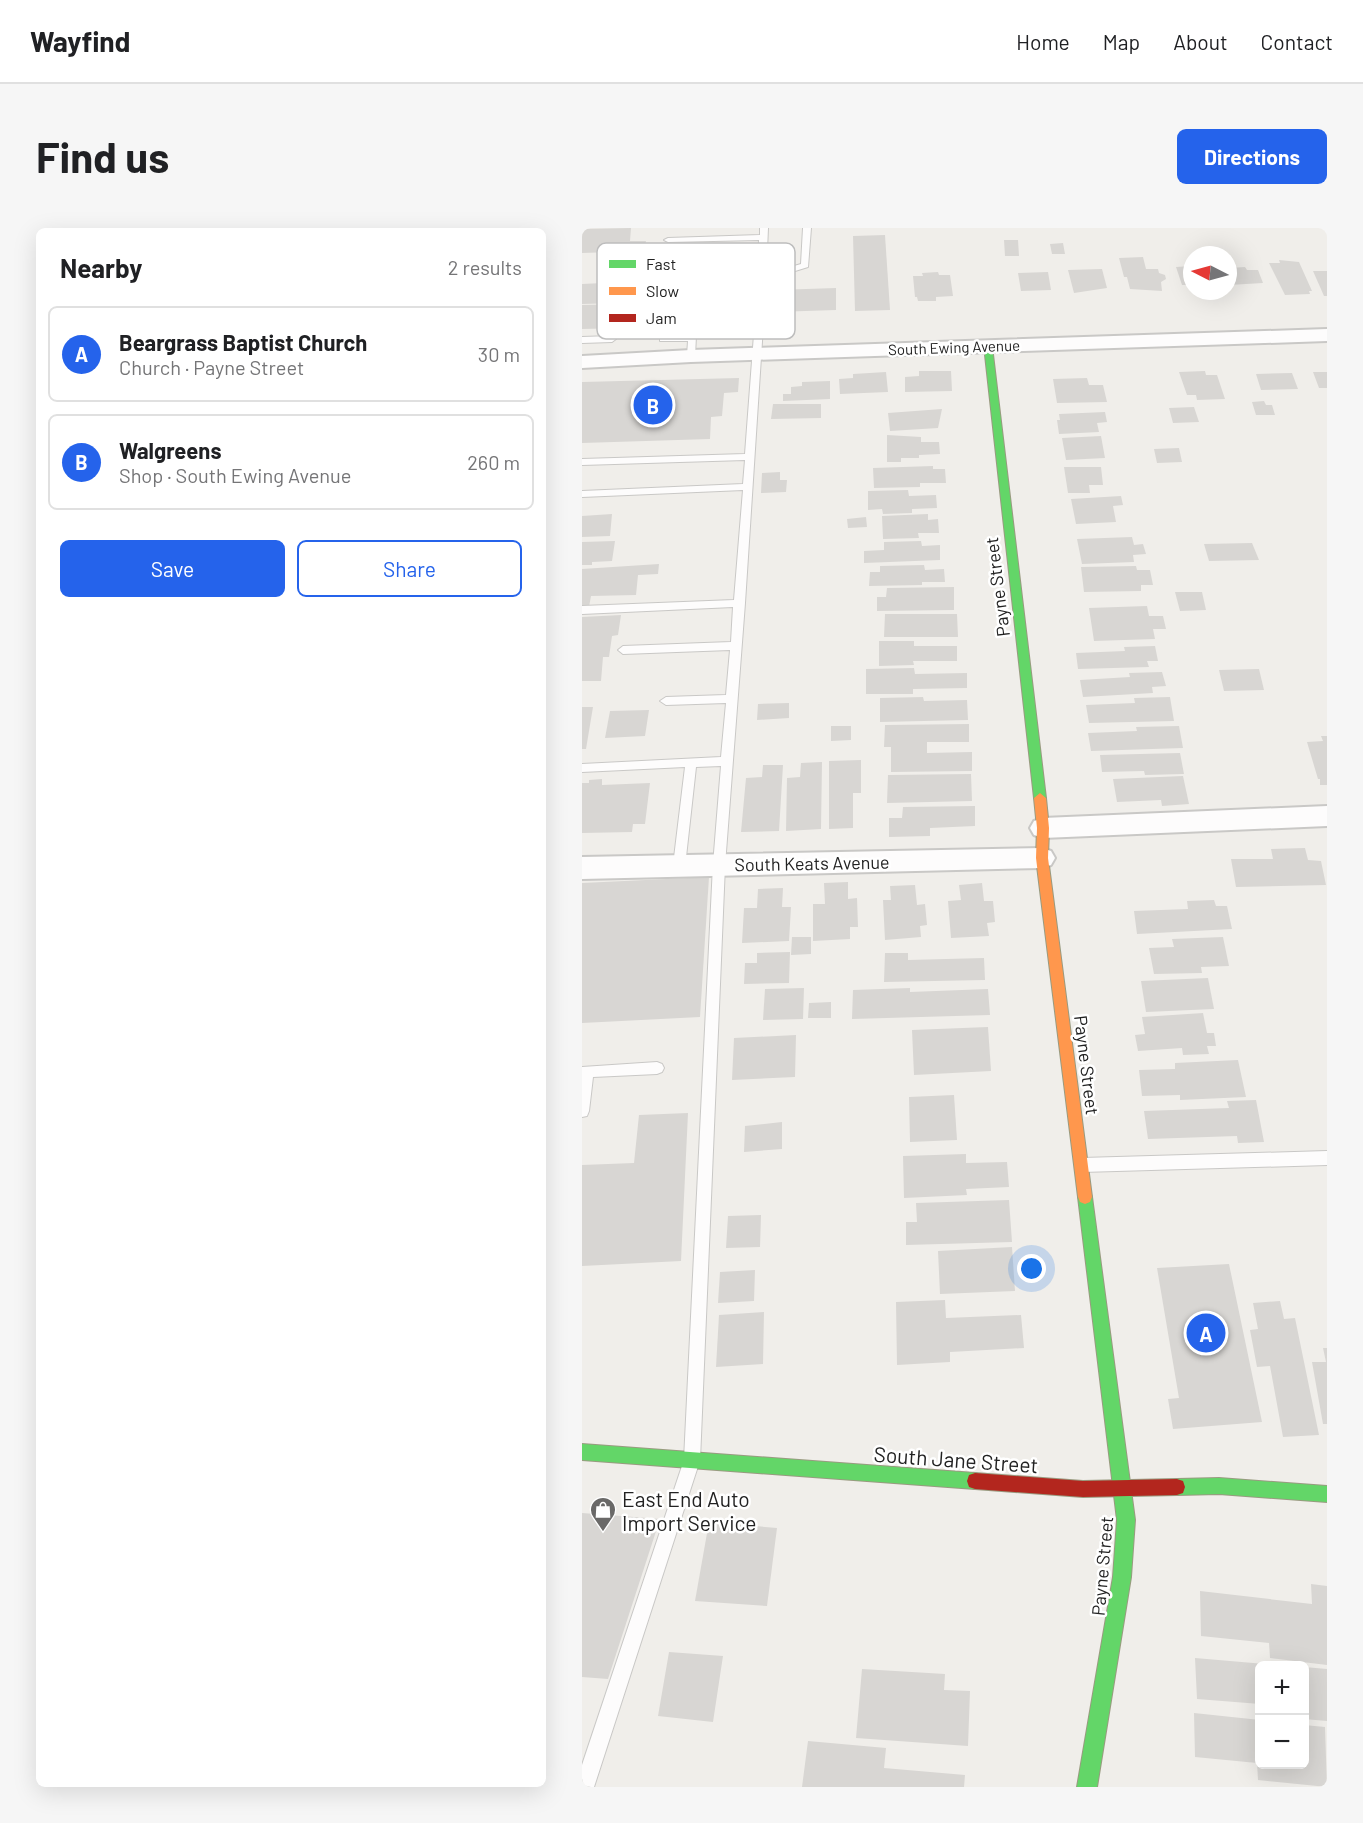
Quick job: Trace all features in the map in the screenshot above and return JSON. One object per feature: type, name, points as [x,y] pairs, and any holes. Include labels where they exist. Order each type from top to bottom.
[{"type":"street","name":"South Ewing Avenue","points":[[582,362],[758,353],[1327,336]]},
{"type":"street","name":"Payne Street","points":[[987,346],[1043,828],[1042,858],[1126,1520],[1122,1577],[1087,1787]]},
{"type":"street","points":[[1043,828],[1327,816]]},
{"type":"street","name":"South Keats Avenue","points":[[582,868],[1042,858]]},
{"type":"street","name":"South Jane Street","points":[[582,1452],[1083,1490],[1219,1486],[1327,1494]]},
{"type":"lane","points":[[795,268],[805,265],[807,228]]},
{"type":"lane","points":[[668,240],[764,232]]},
{"type":"lane","points":[[582,340],[612,339]]},
{"type":"lane","points":[[691,356],[693,339]]},
{"type":"lane","points":[[584,1787],[692,1460],[719,866],[759,339]]},
{"type":"lane","points":[[582,462],[750,457]]},
{"type":"lane","points":[[582,494],[748,487]]},
{"type":"lane","points":[[582,610],[740,603]]},
{"type":"lane","points":[[623,650],[736,646]]},
{"type":"lane","points":[[666,701],[732,699]]},
{"type":"lane","points":[[582,768],[728,761]]},
{"type":"lane","points":[[679,866],[691,763]]},
{"type":"lane","points":[[582,1112],[587,1071],[657,1068]]},
{"type":"lane","points":[[1082,1166],[1327,1158]]},
{"type":"building","points":[[631,228],[630,241],[646,241],[646,243],[597,243],[597,253],[582,253],[582,229]]},
{"type":"building","points":[[885,235],[890,310],[855,311],[853,236]]},
{"type":"building","points":[[1004,240],[1018,240],[1019,256],[1005,256]]},
{"type":"building","points":[[1063,243],[1065,254],[1052,254],[1050,244]]},
{"type":"building","points":[[1143,257],[1146,269],[1158,269],[1159,273],[1165,275],[1166,279],[1161,282],[1162,291],[1130,289],[1119,258]]},
{"type":"building","points":[[1279,260],[1299,262],[1312,291],[1309,291],[1310,294],[1285,295],[1269,263],[1280,263]]},
{"type":"building","points":[[1176,267],[1183,267],[1183,285],[1182,285]]},
{"type":"building","points":[[1237,267],[1258,270],[1263,283],[1237,285]]},
{"type":"building","points":[[1102,269],[1107,288],[1074,293],[1068,270]]},
{"type":"building","points":[[1313,271],[1327,271],[1327,296],[1324,296]]},
{"type":"building","points":[[938,272],[939,275],[950,275],[953,296],[936,297],[936,301],[918,301],[915,297],[913,276]]},
{"type":"building","points":[[1048,272],[1051,290],[1021,291],[1018,273]]},
{"type":"building","points":[[597,283],[597,304],[582,304],[582,284]]},
{"type":"building","points":[[836,288],[836,310],[795,311],[795,289]]},
{"type":"building","points":[[582,305],[597,305],[597,329],[582,329]]},
{"type":"building","points":[[919,371],[951,371],[952,391],[905,392],[905,377],[919,376]]},
{"type":"building","points":[[1205,371],[1206,375],[1217,375],[1225,399],[1197,400],[1196,395],[1187,395],[1179,372]]},
{"type":"building","points":[[886,372],[888,392],[840,394],[839,379],[853,378],[853,374]]},
{"type":"building","points":[[1313,372],[1327,372],[1327,388],[1319,388]]},
{"type":"building","points":[[1292,373],[1298,389],[1261,390],[1256,374]]},
{"type":"building","points":[[739,378],[738,392],[724,393],[722,416],[711,417],[710,439],[582,443],[582,382]]},
{"type":"building","points":[[1087,378],[1089,385],[1103,385],[1107,402],[1057,403],[1053,379]]},
{"type":"building","points":[[830,381],[830,399],[783,401],[783,394],[791,394],[791,387],[802,386],[802,382]]},
{"type":"building","points":[[1264,401],[1266,405],[1272,405],[1275,415],[1256,415],[1252,402]]},
{"type":"building","points":[[773,404],[821,404],[821,418],[771,419]]},
{"type":"building","points":[[1194,407],[1199,422],[1173,423],[1169,408]]},
{"type":"building","points":[[942,409],[938,428],[890,431],[888,413]]},
{"type":"building","points":[[1105,412],[1107,422],[1097,423],[1099,432],[1059,434],[1057,420],[1060,420],[1059,414]]},
{"type":"building","points":[[887,435],[921,437],[921,442],[939,442],[940,454],[919,455],[919,458],[901,458],[901,462],[887,462]]},
{"type":"building","points":[[1101,436],[1105,458],[1066,460],[1062,438]]},
{"type":"building","points":[[1179,448],[1182,462],[1157,463],[1154,449]]},
{"type":"building","points":[[933,466],[933,469],[945,469],[946,483],[920,483],[920,487],[874,488],[873,468]]},
{"type":"building","points":[[1064,467],[1101,467],[1103,485],[1089,485],[1090,493],[1068,493]]},
{"type":"building","points":[[780,472],[780,480],[787,480],[786,492],[761,493],[762,473]]},
{"type":"building","points":[[908,490],[909,496],[936,495],[937,508],[912,509],[912,513],[883,514],[882,509],[868,510],[868,491]]},
{"type":"building","points":[[1121,496],[1123,505],[1113,506],[1116,522],[1076,524],[1071,499]]},
{"type":"building","points":[[612,514],[610,536],[582,537],[582,516]]},
{"type":"building","points":[[928,514],[928,520],[938,519],[939,533],[918,533],[919,538],[883,539],[882,516]]},
{"type":"building","points":[[866,517],[867,527],[848,528],[847,519]]},
{"type":"building","points":[[1132,537],[1134,545],[1143,544],[1146,554],[1133,555],[1134,562],[1082,564],[1077,539]]},
{"type":"building","points":[[615,541],[612,561],[582,565],[582,542]]},
{"type":"building","points":[[921,541],[922,546],[940,545],[940,560],[864,563],[864,551],[884,550],[884,542]]},
{"type":"building","points":[[1252,543],[1259,560],[1209,561],[1204,544]]},
{"type":"building","points":[[659,564],[658,574],[638,575],[636,595],[591,596],[589,607],[582,607],[582,569]]},
{"type":"building","points":[[924,565],[925,570],[944,569],[945,582],[869,586],[870,572],[880,572],[880,566]]},
{"type":"building","points":[[1136,566],[1137,570],[1150,570],[1153,585],[1141,585],[1141,591],[1084,592],[1081,567]]},
{"type":"building","points":[[954,587],[954,610],[877,611],[877,597],[886,597],[887,588]]},
{"type":"building","points":[[1175,592],[1202,592],[1206,610],[1180,611]]},
{"type":"building","points":[[1147,606],[1149,616],[1163,616],[1166,629],[1153,629],[1155,639],[1094,641],[1089,608]]},
{"type":"building","points":[[885,614],[957,614],[958,637],[884,637]]},
{"type":"building","points":[[621,615],[618,635],[612,636],[609,657],[603,657],[601,681],[582,681],[582,617]]},
{"type":"building","points":[[879,641],[914,641],[914,646],[957,646],[957,661],[913,661],[914,665],[879,666]]},
{"type":"building","points":[[1155,646],[1158,661],[1147,661],[1149,667],[1078,669],[1076,653],[1125,651],[1124,647]]},
{"type":"building","points":[[914,668],[915,674],[967,673],[967,688],[913,689],[913,694],[866,694],[866,669]]},
{"type":"building","points":[[1259,669],[1264,690],[1224,691],[1219,670]]},
{"type":"building","points":[[1162,672],[1166,686],[1152,687],[1153,693],[1083,697],[1080,680],[1130,677],[1129,673]]},
{"type":"building","points":[[923,697],[924,701],[967,700],[968,720],[880,722],[880,698]]},
{"type":"building","points":[[1170,697],[1174,721],[1089,723],[1086,705],[1135,703],[1134,698]]},
{"type":"building","points":[[789,703],[789,718],[757,720],[758,704]]},
{"type":"building","points":[[582,707],[593,707],[586,749],[582,749]]},
{"type":"building","points":[[649,710],[645,736],[605,738],[610,711]]},
{"type":"building","points":[[969,724],[969,742],[927,742],[927,753],[972,752],[972,771],[891,772],[891,747],[884,747],[885,725]]},
{"type":"building","points":[[831,726],[851,726],[851,740],[831,741]]},
{"type":"building","points":[[1179,726],[1183,748],[1091,751],[1088,733],[1137,731],[1136,727]]},
{"type":"building","points":[[1321,736],[1327,736],[1327,785],[1320,785],[1307,742],[1323,741]]},
{"type":"building","points":[[1180,753],[1184,774],[1145,775],[1144,771],[1102,772],[1100,755]]},
{"type":"building","points":[[861,760],[861,793],[853,793],[853,828],[829,829],[829,761]]},
{"type":"building","points":[[822,762],[821,829],[786,831],[787,778],[800,777],[801,763]]},
{"type":"building","points":[[763,765],[783,765],[779,831],[741,832],[746,778],[762,777]]},
{"type":"building","points":[[971,774],[972,801],[887,803],[888,775]]},
{"type":"building","points":[[1183,776],[1189,804],[1162,806],[1161,800],[1117,802],[1113,779]]},
{"type":"building","points":[[602,779],[602,785],[650,783],[645,824],[633,824],[632,832],[582,833],[582,783]]},
{"type":"building","points":[[975,806],[975,826],[930,828],[930,836],[889,837],[889,818],[902,818],[903,807]]},
{"type":"building","points":[[1305,848],[1308,860],[1321,861],[1326,885],[1236,887],[1231,859],[1273,859],[1271,849]]},
{"type":"building","points":[[709,877],[700,1017],[582,1023],[582,883]]},
{"type":"building","points":[[848,882],[848,899],[857,898],[858,927],[850,927],[850,939],[813,941],[813,904],[825,904],[824,883]]},
{"type":"building","points":[[982,883],[984,901],[993,901],[995,922],[987,923],[989,936],[951,938],[948,901],[961,900],[959,885]]},
{"type":"building","points":[[915,885],[917,905],[925,904],[927,925],[920,926],[921,937],[885,940],[883,900],[891,900],[890,886]]},
{"type":"building","points":[[783,888],[782,907],[791,907],[789,941],[742,943],[744,908],[757,908],[758,889]]},
{"type":"building","points":[[1214,900],[1216,906],[1227,906],[1232,929],[1137,934],[1134,911],[1188,909],[1187,901]]},
{"type":"building","points":[[792,937],[811,937],[811,954],[791,955]]},
{"type":"building","points":[[1223,937],[1229,966],[1201,967],[1202,973],[1154,974],[1149,948],[1174,947],[1172,939]]},
{"type":"building","points":[[790,952],[789,983],[744,984],[745,963],[757,963],[757,953]]},
{"type":"building","points":[[885,953],[908,953],[908,960],[984,958],[985,980],[884,982]]},
{"type":"building","points":[[1208,978],[1214,1009],[1146,1012],[1141,981]]},
{"type":"building","points":[[804,988],[803,1019],[763,1020],[765,989]]},
{"type":"building","points":[[910,988],[910,992],[988,989],[990,1015],[852,1019],[853,990]]},
{"type":"building","points":[[831,1002],[831,1018],[808,1018],[809,1003]]},
{"type":"building","points":[[1203,1013],[1207,1033],[1214,1033],[1216,1046],[1207,1046],[1209,1054],[1183,1055],[1182,1048],[1138,1051],[1135,1035],[1145,1034],[1142,1017]]},
{"type":"building","points":[[988,1027],[991,1071],[914,1075],[912,1030]]},
{"type":"building","points":[[796,1035],[795,1077],[732,1080],[734,1038]]},
{"type":"building","points":[[1238,1060],[1246,1097],[1180,1100],[1180,1095],[1142,1096],[1139,1070],[1175,1069],[1175,1063]]},
{"type":"building","points":[[954,1095],[957,1140],[910,1142],[909,1097]]},
{"type":"building","points":[[1256,1100],[1264,1142],[1238,1143],[1237,1136],[1148,1139],[1144,1111],[1229,1108],[1227,1101]]},
{"type":"building","points":[[688,1113],[681,1261],[582,1266],[582,1165],[634,1163],[639,1115]]},
{"type":"building","points":[[782,1122],[782,1149],[744,1152],[745,1126]]},
{"type":"building","points":[[966,1154],[966,1163],[1007,1162],[1009,1187],[966,1189],[967,1195],[904,1198],[903,1156]]},
{"type":"building","points":[[1009,1200],[1012,1242],[906,1245],[906,1222],[917,1222],[916,1203]]},
{"type":"building","points":[[761,1215],[760,1247],[726,1248],[728,1216]]},
{"type":"building","points":[[1012,1247],[1015,1291],[940,1294],[938,1251]]},
{"type":"building","points":[[1229,1264],[1262,1422],[1173,1429],[1168,1399],[1179,1398],[1157,1268]]},
{"type":"building","points":[[755,1270],[754,1301],[718,1303],[720,1272]]},
{"type":"building","points":[[945,1300],[946,1318],[1021,1315],[1024,1348],[950,1352],[950,1362],[897,1365],[896,1302]]},
{"type":"building","points":[[1280,1301],[1284,1319],[1295,1318],[1319,1435],[1283,1437],[1270,1366],[1257,1367],[1250,1330],[1258,1329],[1253,1303]]},
{"type":"building","points":[[764,1312],[763,1364],[716,1367],[719,1315]]},
{"type":"building","points":[[1323,1348],[1327,1348],[1327,1424],[1323,1424],[1312,1362],[1326,1362]]},
{"type":"building","points":[[582,1513],[660,1519],[608,1679],[582,1677]]},
{"type":"building","points":[[709,1522],[777,1528],[767,1606],[695,1601]]},
{"type":"building","points":[[1311,1584],[1327,1586],[1327,1665],[1270,1658],[1269,1643],[1201,1636],[1200,1591],[1312,1604]]},
{"type":"building","points":[[669,1652],[723,1656],[713,1722],[658,1716]]},
{"type":"building","points":[[1195,1658],[1255,1663],[1255,1704],[1197,1699]]},
{"type":"building","points":[[1309,1667],[1327,1669],[1327,1721],[1309,1719]]},
{"type":"building","points":[[862,1669],[945,1674],[944,1690],[970,1691],[968,1746],[856,1738]]},
{"type":"building","points":[[1194,1713],[1255,1719],[1255,1763],[1195,1757]]},
{"type":"building","points":[[1309,1725],[1325,1727],[1327,1787],[1258,1780],[1257,1769],[1309,1769]]},
{"type":"building","points":[[808,1741],[886,1748],[884,1768],[965,1775],[964,1787],[802,1787]]},
{"type":"traffic: fast","points":[[988,346],[1040,798]]},
{"type":"traffic: fast","points":[[1085,1197],[1126,1520],[1122,1577],[1087,1787]]},
{"type":"traffic: fast","points":[[582,1452],[975,1481]]},
{"type":"traffic: fast","points":[[1177,1487],[1219,1486],[1327,1494]]},
{"type":"traffic: slow","points":[[1040,798],[1043,828],[1042,858],[1085,1197]]},
{"type":"traffic: jam","points":[[975,1481],[1083,1489],[1177,1487]]},
{"type":"place","name":"Walgreens","points":[[653,405]]},
{"type":"place","name":"Beargrass Baptist Church","points":[[1206,1333]]},
{"type":"place","name":"East End Auto Import Service","points":[[603,1533]]}]
